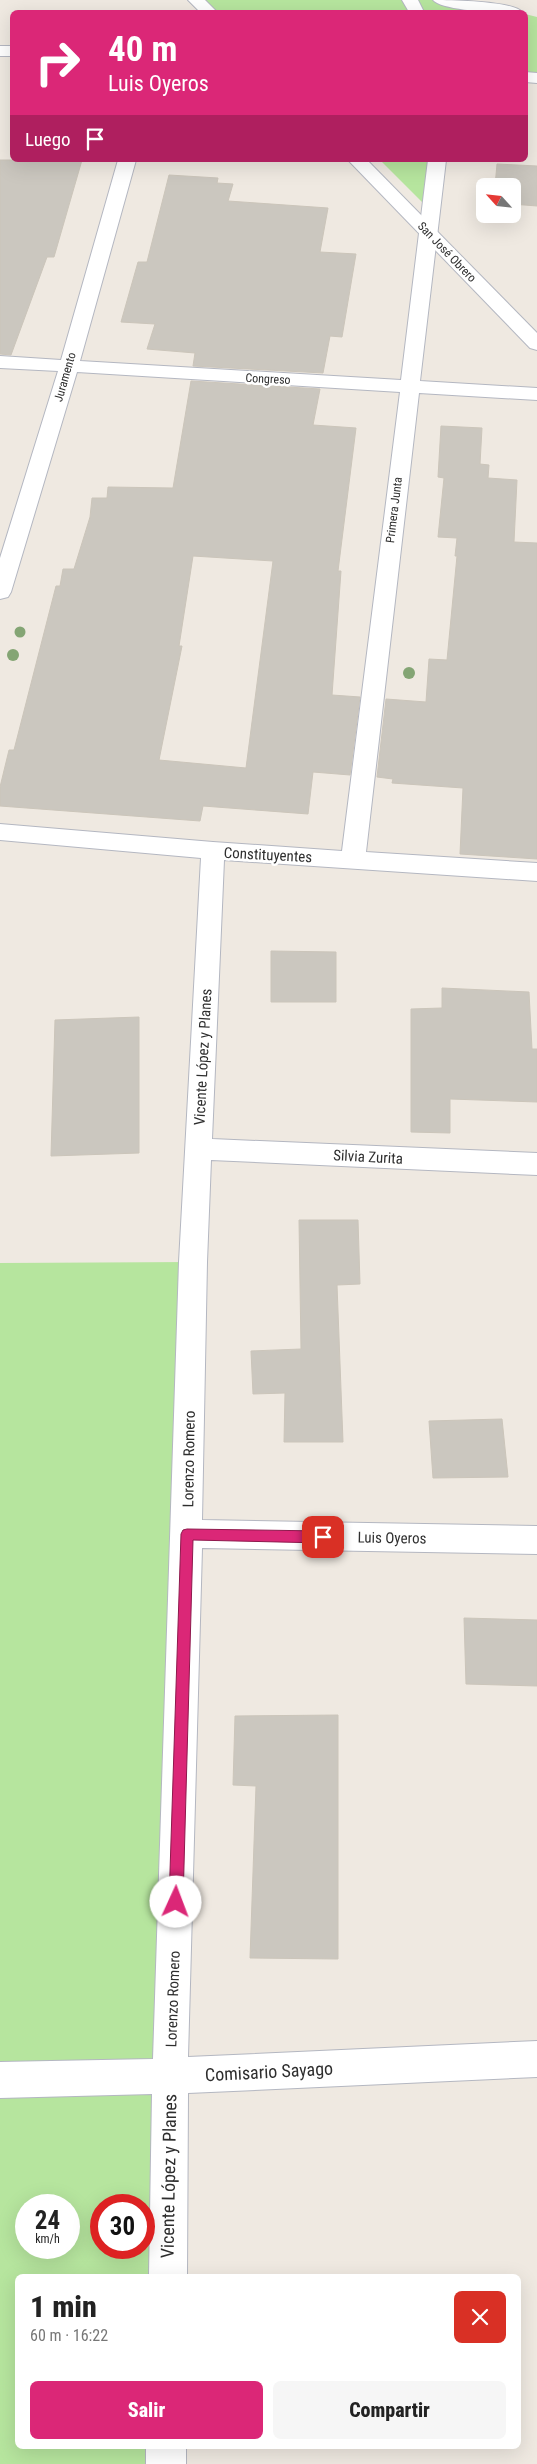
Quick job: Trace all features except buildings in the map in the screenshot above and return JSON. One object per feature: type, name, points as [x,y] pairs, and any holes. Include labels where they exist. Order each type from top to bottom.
[{"type":"street","points":[[196,0],[207,10]]},
{"type":"street","points":[[441,0],[511,8]]},
{"type":"street","name":"Juramento","points":[[0,592],[68,367],[125,162]]},
{"type":"street","name":"San José Obrero","points":[[359,162],[537,344]]},
{"type":"street","name":"Primera Junta","points":[[353,860],[437,162]]},
{"type":"street","name":"Congreso","points":[[0,362],[409,388],[537,394]]},
{"type":"street","name":"Constituyentes","points":[[0,832],[213,851],[537,872]]},
{"type":"street","name":"Vicente López y Planes","points":[[193,1262],[213,851]]},
{"type":"street","name":"Silvia Zurita","points":[[198,1150],[537,1164]]},
{"type":"street","name":"Lorenzo Romero","points":[[170,2076],[187,1534],[193,1262]]},
{"type":"street","name":"Luis Oyeros","points":[[187,1534],[537,1540]]},
{"type":"street","name":"Comisario Sayago","points":[[0,2080],[170,2076],[537,2058]]},
{"type":"street","name":"Vicente López y Planes","points":[[168,2274],[170,2076]]},
{"type":"street","points":[[166,2449],[166,2464]]},
{"type":"green space","points":[[196,0],[441,0],[502,10],[207,10]]},
{"type":"green space","points":[[528,15],[537,17],[537,78],[528,77]]},
{"type":"green space","points":[[382,162],[428,162],[423,203]]},
{"type":"green space","points":[[193,1262],[170,2076],[168,2274],[15,2274],[15,2449],[166,2449],[166,2464],[0,2464],[0,1263]]},
{"type":"route","points":[[176,1902],[187,1534],[323,1537]]}]
